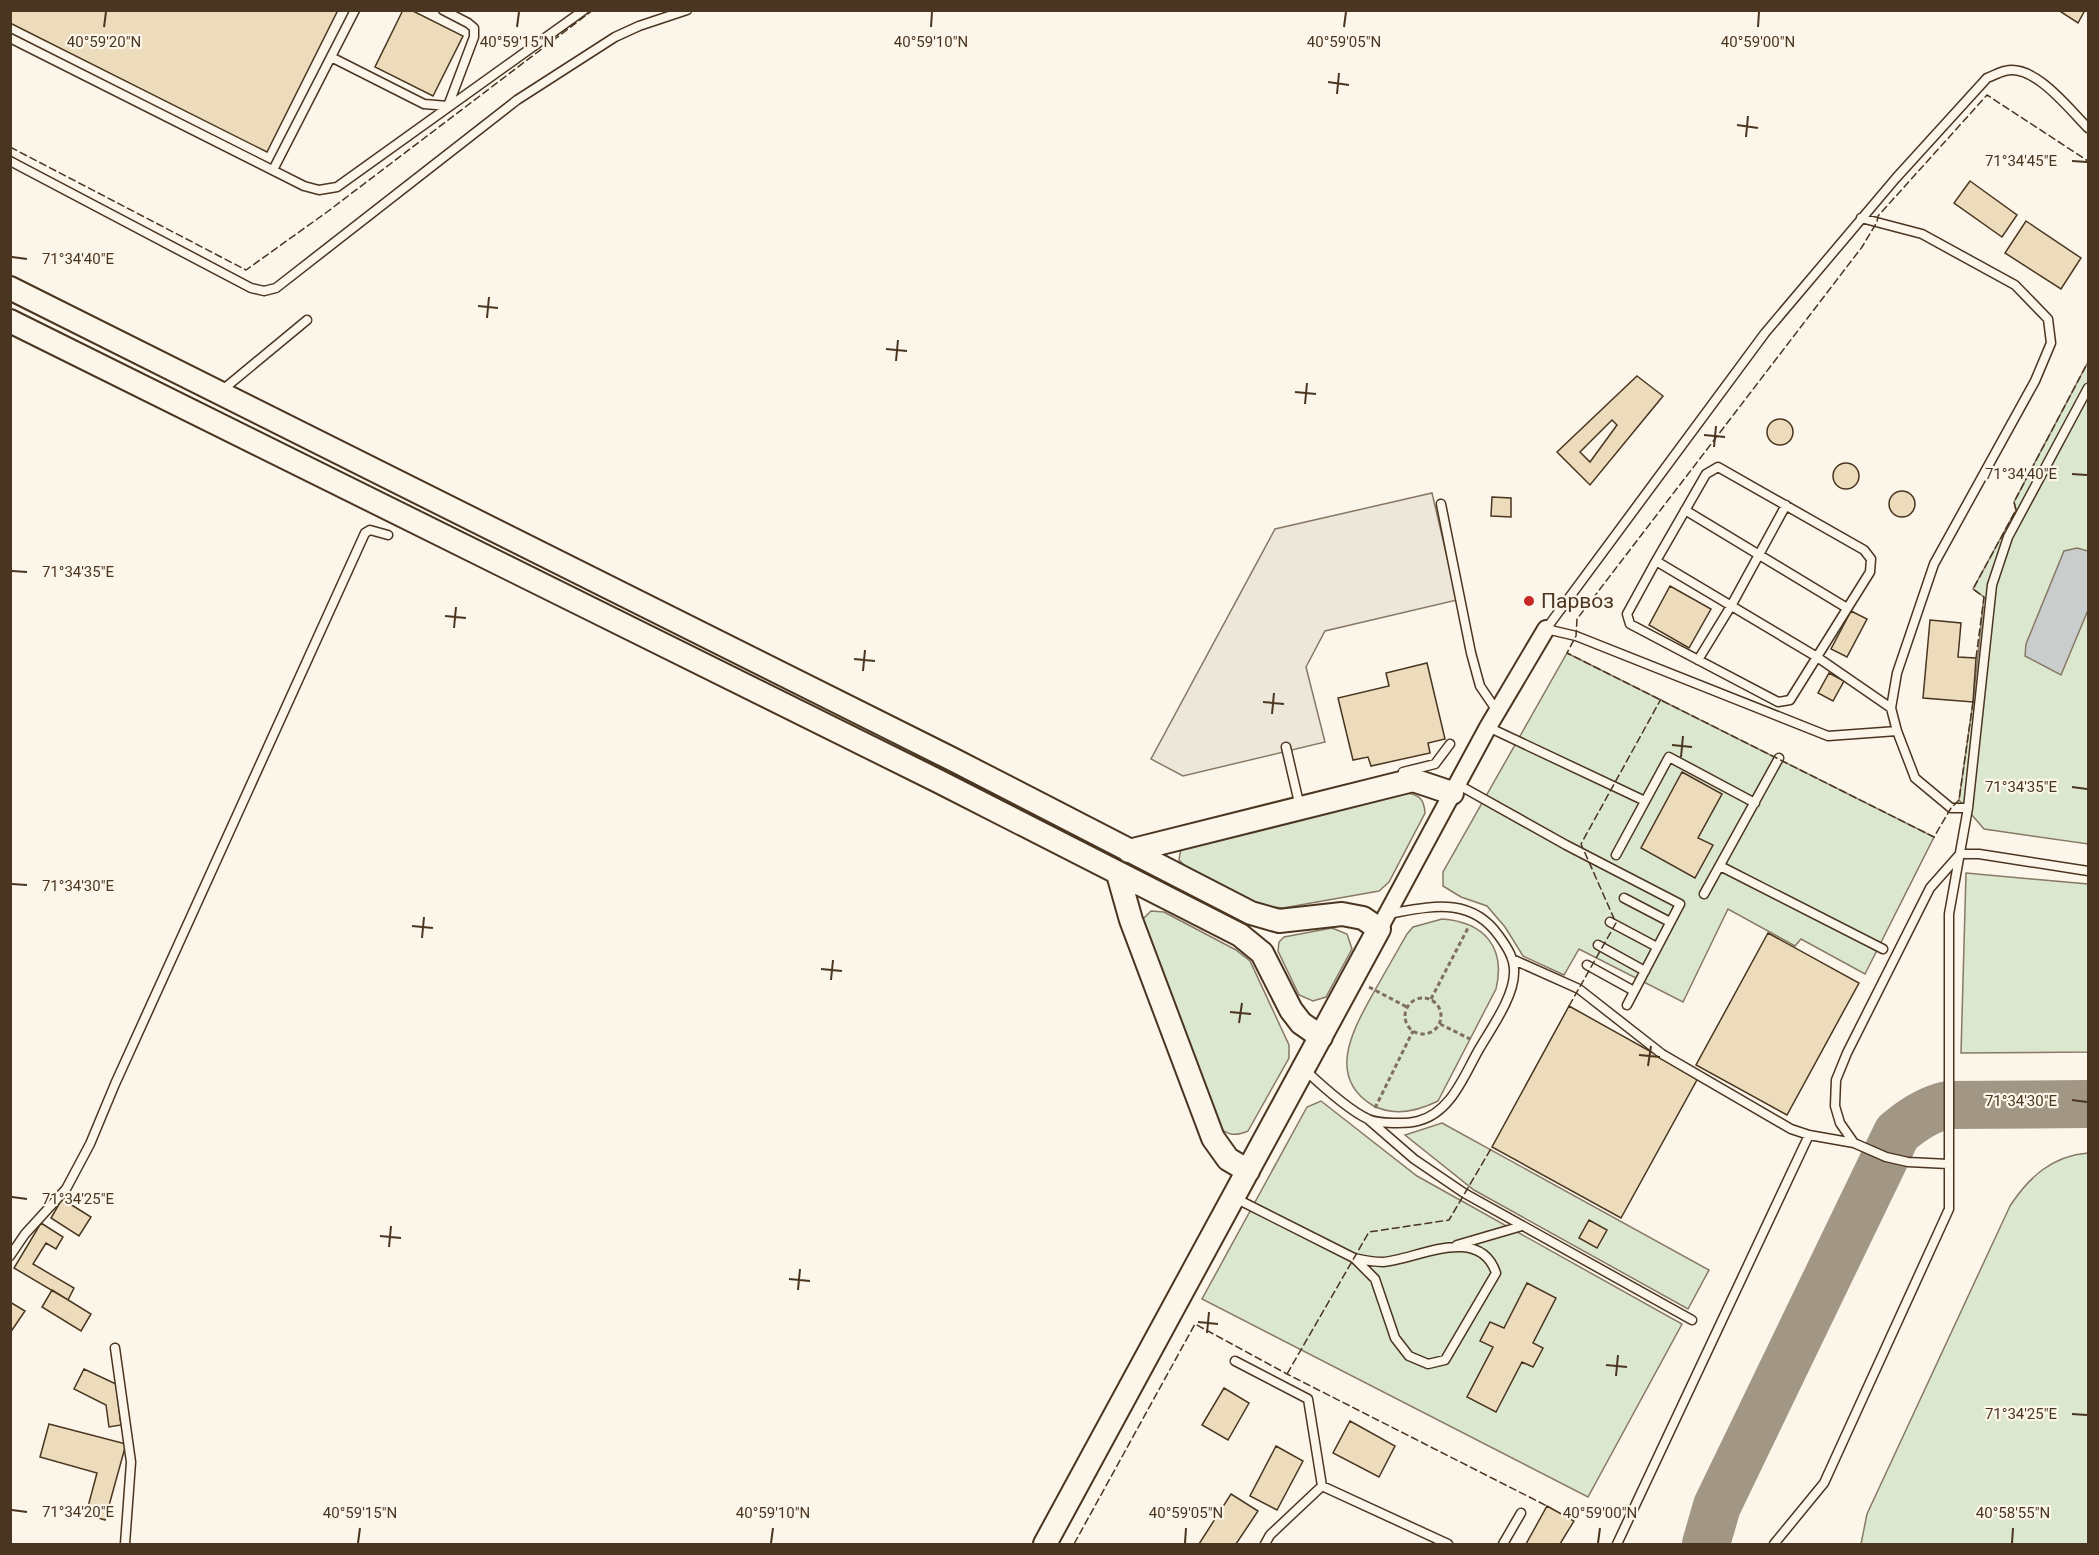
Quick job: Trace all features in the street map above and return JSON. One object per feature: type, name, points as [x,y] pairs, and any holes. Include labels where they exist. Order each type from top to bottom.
[{"type":"street","points":[[10,288],[941,753],[1251,914],[1279,921],[1342,914],[1383,922]]},
{"type":"street","points":[[10,321],[940,782],[1240,935],[1262,953],[1301,1023],[1321,1037]]},
{"type":"street","points":[[1045,1545],[1488,727],[1546,629]]},
{"type":"street","points":[[1129,851],[1413,780],[1455,789]]},
{"type":"street","points":[[1118,874],[1131,920],[1214,1138],[1228,1159],[1248,1171]]},
{"type":"lane","points":[[273,170],[355,10]]},
{"type":"lane","points":[[443,10],[474,28],[474,37],[448,106]]},
{"type":"lane","points":[[10,38],[304,186],[319,190],[337,187],[584,10]]},
{"type":"lane","points":[[10,161],[251,288],[264,291],[276,288],[517,100],[615,37],[639,26],[687,10]]},
{"type":"lane","points":[[331,57],[424,104],[448,106]]},
{"type":"lane","points":[[1897,731],[1828,736],[1576,636],[1546,629],[1765,333],[1861,218],[1987,78],[2007,70],[2026,72],[2041,81],[2088,128]]},
{"type":"lane","points":[[1861,218],[1922,234],[2015,285],[2048,319],[2051,343],[2035,381],[1934,564],[1897,673],[1891,708],[1915,778],[1951,808],[1968,808]]},
{"type":"lane","points":[[220,393],[307,320]]},
{"type":"lane","points":[[1774,1545],[1824,1483],[1949,1209],[1949,914],[1968,808],[1992,585],[2008,537],[2088,387]]},
{"type":"lane","points":[[1718,467],[1864,550],[1871,559],[1870,572],[1790,700],[1778,702],[1630,624],[1627,614],[1685,510],[1706,474],[1718,467]]},
{"type":"lane","points":[[1441,504],[1471,653],[1480,686],[1497,711]]},
{"type":"lane","points":[[1698,660],[1731,606],[1786,505]]},
{"type":"lane","points":[[1685,510],[1847,608]]},
{"type":"lane","points":[[10,1256],[25,1234],[66,1189],[90,1144],[124,1062],[365,533],[370,530],[388,536]]},
{"type":"lane","points":[[1656,561],[1816,657],[1891,708]]},
{"type":"lane","points":[[1488,727],[1646,801]]},
{"type":"lane","points":[[1391,775],[1435,764],[1450,744]]},
{"type":"lane","points":[[1286,747],[1300,808]]},
{"type":"lane","points":[[1616,855],[1669,757],[1755,803]]},
{"type":"lane","points":[[1704,894],[1779,758]]},
{"type":"lane","points":[[1455,789],[1680,903],[1627,1005]]},
{"type":"lane","points":[[1854,1143],[1840,1123],[1835,1106],[1836,1080],[1930,888],[1960,855],[1979,854],[2088,871]]},
{"type":"lane","points":[[1720,866],[1882,950]]},
{"type":"lane","points":[[1624,898],[1670,922]]},
{"type":"lane","points":[[1369,1120],[1394,1123],[1416,1122],[1435,1115],[1452,1097],[1508,998],[1514,974],[1512,958],[1507,947],[1491,925],[1476,913],[1451,907],[1424,908],[1383,922]]},
{"type":"lane","points":[[1610,922],[1657,947]]},
{"type":"lane","points":[[1598,945],[1645,971]]},
{"type":"lane","points":[[1512,958],[1579,989],[1662,1054],[1791,1129],[1809,1136],[1854,1143],[1886,1157],[1908,1162],[1948,1164]]},
{"type":"lane","points":[[1587,965],[1634,991]]},
{"type":"lane","points":[[1303,1068],[1332,1094],[1369,1120],[1423,1165],[1464,1193],[1692,1320]]},
{"type":"lane","points":[[1617,1545],[1809,1136]]},
{"type":"lane","points":[[1233,1197],[1354,1258],[1375,1279],[1395,1338],[1409,1356],[1428,1364],[1445,1360],[1496,1273],[1493,1263],[1478,1251],[1457,1245]]},
{"type":"lane","points":[[1354,1258],[1383,1262],[1457,1245],[1522,1226]]},
{"type":"lane","points":[[115,1348],[131,1462],[125,1545]]},
{"type":"lane","points":[[1235,1361],[1308,1399],[1322,1486]]},
{"type":"lane","points":[[1265,1545],[1270,1535],[1322,1486]]},
{"type":"lane","points":[[1322,1486],[1448,1545]]},
{"type":"lane","points":[[1503,1545],[1521,1513]]},
{"type":"path","points":[[1431,999],[1476,913]]},
{"type":"path","points":[[1353,977],[1407,1008]]},
{"type":"path","points":[[1420,997],[1431,999],[1436,1002],[1441,1013],[1440,1024],[1424,1034],[1413,1031],[1406,1020],[1407,1008],[1410,1003],[1420,997]]},
{"type":"path","points":[[1440,1024],[1482,1044]]},
{"type":"path","points":[[1369,1120],[1413,1031]]},
{"type":"green space","points":[[2088,362],[2088,844],[1984,829],[1959,800],[1973,702],[1984,597],[1973,589],[2016,510],[2014,502]]},
{"type":"green space","points":[[1567,653],[1934,837],[1865,974],[1801,939],[1795,946],[1728,909],[1683,1002],[1579,949],[1564,975],[1523,956],[1505,927],[1487,906],[1461,897],[1443,886],[1443,872]]},
{"type":"green space","points":[[1404,792],[1413,794],[1422,800],[1425,813],[1389,882],[1379,891],[1283,908],[1261,906],[1188,869],[1179,860],[1181,848]]},
{"type":"green space","points":[[1966,873],[2088,884],[2088,1052],[1961,1053]]},
{"type":"green space","points":[[1151,911],[1164,912],[1236,950],[1250,961],[1289,1045],[1289,1058],[1248,1131],[1231,1134],[1216,1125],[1144,930],[1143,919]]},
{"type":"green space","points":[[1442,919],[1470,925],[1488,939],[1498,961],[1496,989],[1438,1101],[1422,1108],[1406,1111],[1380,1109],[1358,1093],[1350,1079],[1347,1065],[1348,1049],[1367,1004],[1407,934],[1413,927]]},
{"type":"green space","points":[[1332,928],[1347,934],[1352,949],[1326,997],[1313,1001],[1299,995],[1278,951],[1279,942],[1284,937]]},
{"type":"green space","points":[[1321,1101],[1417,1176],[1682,1324],[1588,1497],[1202,1299],[1307,1107]]},
{"type":"green space","points":[[1442,1123],[1709,1270],[1688,1309],[1474,1190],[1405,1135]]},
{"type":"green space","points":[[2088,1153],[2088,1544],[1861,1544],[1867,1514],[2010,1206],[2034,1177],[2053,1163],[2063,1158]]},
{"type":"shaded area","points":[[1432,493],[1457,600],[1325,631],[1306,667],[1325,742],[1183,776],[1151,759],[1275,529]]},
{"type":"shaded area","points":[[2077,548],[2088,551],[2088,610],[2061,675],[2025,656],[2026,644],[2064,551]]},
{"type":"building","points":[[10,10],[338,10],[267,152],[10,23]]},
{"type":"building","points":[[403,10],[411,10],[463,36],[433,96],[375,67]]},
{"type":"building","points":[[2058,10],[2085,10],[2078,23]]},
{"type":"building","points":[[1970,181],[2017,215],[2002,237],[1954,203]]},
{"type":"building","points":[[2026,221],[2081,258],[2061,289],[2005,253]]},
{"type":"building","points":[[1637,376],[1663,396],[1590,485],[1557,452]],"holes":[[[1612,420],[1617,425],[1590,462],[1580,452]]]},
{"type":"building","points":[[1780,419],[1789,423],[1793,432],[1789,441],[1780,445],[1771,441],[1767,432],[1771,423]]},
{"type":"building","points":[[1846,463],[1855,467],[1859,476],[1855,485],[1846,489],[1837,485],[1833,476],[1837,467]]},
{"type":"building","points":[[1902,491],[1911,495],[1915,504],[1911,513],[1902,517],[1893,513],[1889,504],[1893,495]]},
{"type":"building","points":[[1492,497],[1511,498],[1511,517],[1491,516]]},
{"type":"building","points":[[1670,586],[1711,609],[1689,648],[1649,625]]},
{"type":"building","points":[[1851,611],[1867,619],[1847,657],[1831,649]]},
{"type":"building","points":[[1930,620],[1961,623],[1958,657],[1976,658],[1973,702],[1923,698]]},
{"type":"building","points":[[1427,663],[1445,739],[1428,743],[1430,753],[1371,766],[1368,757],[1353,760],[1338,698],[1389,686],[1386,673]]},
{"type":"building","points":[[1829,673],[1844,681],[1833,701],[1818,693]]},
{"type":"building","points":[[1682,772],[1722,794],[1698,838],[1713,845],[1695,878],[1641,848]]},
{"type":"building","points":[[1768,933],[1859,983],[1787,1115],[1696,1065]]},
{"type":"building","points":[[1569,1006],[1698,1078],[1621,1218],[1492,1147]]},
{"type":"building","points":[[62,1199],[91,1217],[79,1236],[51,1218]]},
{"type":"building","points":[[1589,1220],[1607,1230],[1597,1248],[1579,1238]]},
{"type":"building","points":[[41,1223],[63,1237],[56,1249],[46,1243],[33,1264],[74,1288],[68,1300],[14,1268]]},
{"type":"building","points":[[1527,1283],[1556,1298],[1533,1343],[1543,1348],[1533,1367],[1522,1362],[1496,1412],[1467,1397],[1493,1347],[1480,1341],[1490,1322],[1504,1328]]},
{"type":"building","points":[[52,1290],[91,1314],[81,1331],[42,1307]]},
{"type":"building","points":[[10,1302],[25,1311],[10,1333]]},
{"type":"building","points":[[84,1369],[116,1384],[121,1425],[109,1427],[106,1405],[74,1389]]},
{"type":"building","points":[[1224,1388],[1249,1403],[1228,1440],[1202,1425]]},
{"type":"building","points":[[1350,1421],[1395,1446],[1379,1477],[1333,1453]]},
{"type":"building","points":[[49,1424],[126,1444],[105,1520],[86,1514],[97,1473],[40,1457]]},
{"type":"building","points":[[1276,1446],[1303,1461],[1277,1510],[1250,1496]]},
{"type":"building","points":[[1231,1494],[1258,1511],[1236,1544],[1199,1544]]},
{"type":"building","points":[[1547,1506],[1574,1521],[1560,1544],[1526,1544]]},
{"type":"taxiway","points":[[1706,1544],[1717,1506],[1897,1133],[1921,1116],[1948,1105],[2088,1104]]},
{"type":"fence","points":[[10,147],[246,270],[327,212],[593,10]]},
{"type":"fence","points":[[1973,702],[1959,800],[1951,808],[1934,837],[1567,653],[1576,636],[1577,619],[1862,247],[1877,222],[1878,216],[1987,95],[2088,161]]},
{"type":"fence","points":[[1976,658],[1984,597],[1973,589],[2016,510],[2014,502],[2088,362]]},
{"type":"fence","points":[[1569,1006],[1616,923],[1581,844],[1661,699]]},
{"type":"fence","points":[[1287,1374],[1369,1232],[1449,1220],[1492,1147]]},
{"type":"fence","points":[[1074,1544],[1195,1324],[1287,1374],[1547,1506]]},
{"type":"place","name":"Парвоз","points":[[1529,601]]}]
